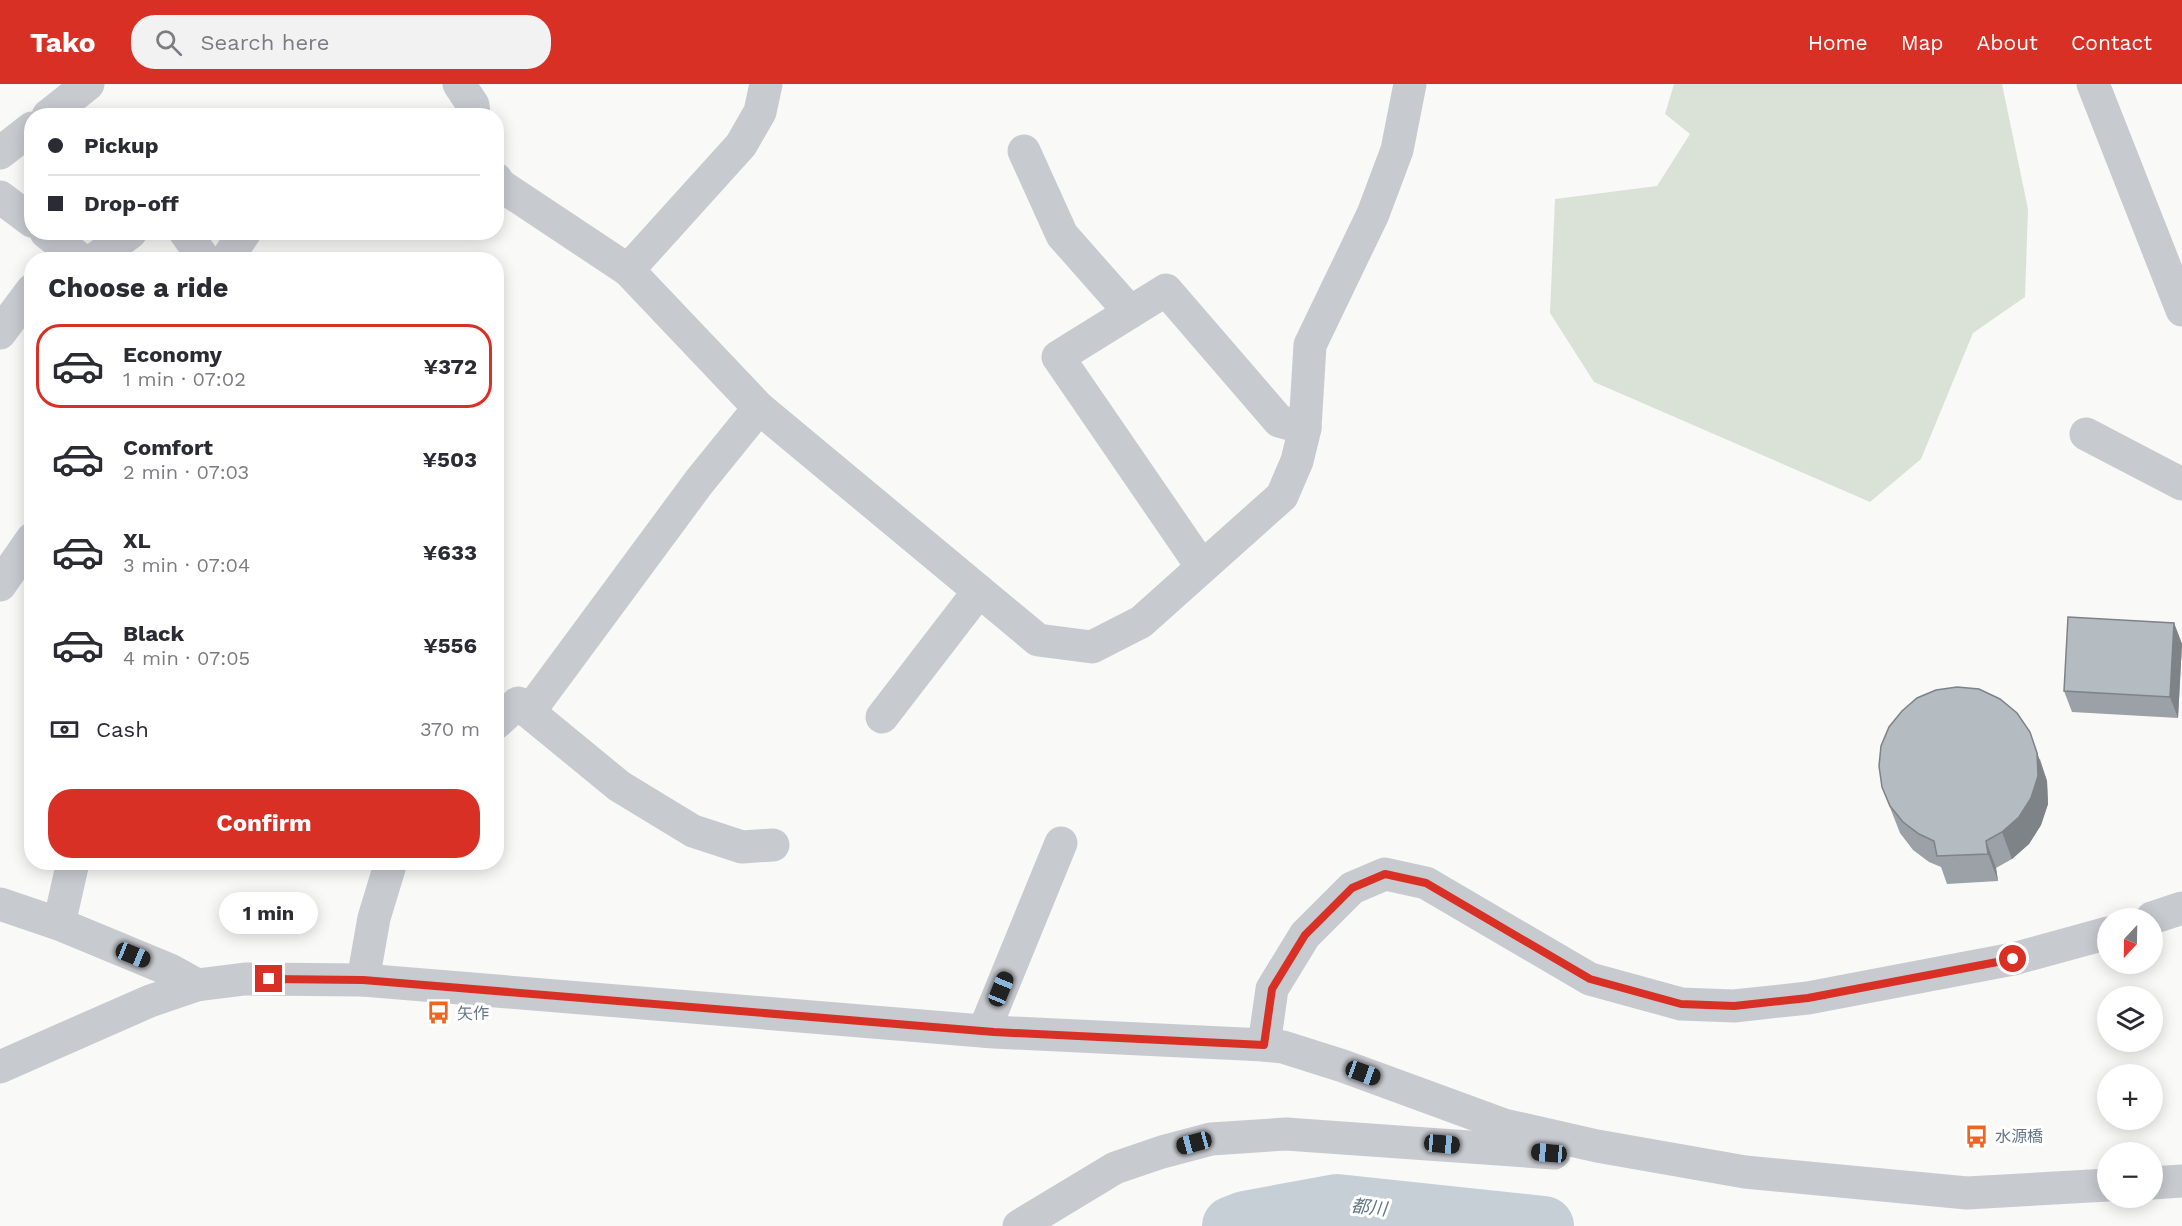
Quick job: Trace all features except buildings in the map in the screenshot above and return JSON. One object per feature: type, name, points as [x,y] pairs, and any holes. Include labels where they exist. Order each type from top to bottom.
[{"type":"street","points":[[58,108],[88,84]]},
{"type":"street","points":[[459,84],[473,108]]},
{"type":"street","points":[[628,270],[741,146],[760,112],[766,84]]},
{"type":"street","points":[[504,188],[628,270],[759,408],[1038,640],[1092,647],[1141,622],[1282,495],[1298,461],[1305,428],[1310,345],[1374,214],[1398,150],[1410,84]]},
{"type":"street","points":[[2093,84],[2182,310]]},
{"type":"street","points":[[0,153],[24,134]]},
{"type":"street","points":[[1024,151],[1062,235],[1130,312]]},
{"type":"street","points":[[0,197],[24,215]]},
{"type":"street","points":[[105,252],[120,240]]},
{"type":"street","points":[[1202,567],[1058,357],[1166,290],[1279,421],[1305,428]]},
{"type":"street","points":[[0,333],[24,301]]},
{"type":"street","points":[[529,712],[699,482],[759,408]]},
{"type":"street","points":[[2086,434],[2182,484]]},
{"type":"street","points":[[0,585],[24,550]]},
{"type":"street","points":[[882,717],[979,591]]},
{"type":"street","points":[[504,716],[518,703],[619,786],[693,831],[741,848],[773,845]]},
{"type":"street","points":[[984,1031],[1061,843]]},
{"type":"street","points":[[59,924],[71,870]]},
{"type":"street","points":[[363,980],[374,918],[389,870]]},
{"type":"street","points":[[1264,1045],[1272,989],[1305,935],[1352,888],[1385,874],[1426,883],[1590,979],[1681,1004],[1734,1006],[1808,998],[2013,959],[2097,936]]},
{"type":"street","points":[[0,904],[59,924],[170,970],[197,985]]},
{"type":"street","points":[[2163,914],[2182,908]]},
{"type":"street","points":[[0,1067],[150,1001],[197,985],[245,979],[363,980],[984,1031],[1282,1047],[1343,1066],[1504,1125],[1598,1146],[1745,1172],[1967,1193],[2097,1186]]},
{"type":"street","points":[[1019,1226],[1115,1168],[1210,1139],[1286,1134],[1400,1140],[1549,1153],[1598,1146]]},
{"type":"street","points":[[2163,1182],[2182,1181]]},
{"type":"shaded area","points":[[1674,84],[2002,84],[2028,209],[2025,297],[1973,333],[1921,459],[1870,502],[1594,382],[1550,313],[1555,199],[1657,186],[1690,134],[1665,114]]},
{"type":"waterway","name":"都川","points":[[1232,1226],[1245,1221],[1337,1204],[1544,1226]]},
{"type":"place","name":"矢作","points":[[439,1013]]},
{"type":"place","name":"水源橋","points":[[1977,1136]]},
{"type":"route","points":[[269,979],[363,980],[994,1032],[1264,1045],[1272,989],[1305,935],[1352,888],[1385,874],[1426,883],[1590,979],[1681,1004],[1734,1006],[1808,998],[2013,959]]}]
